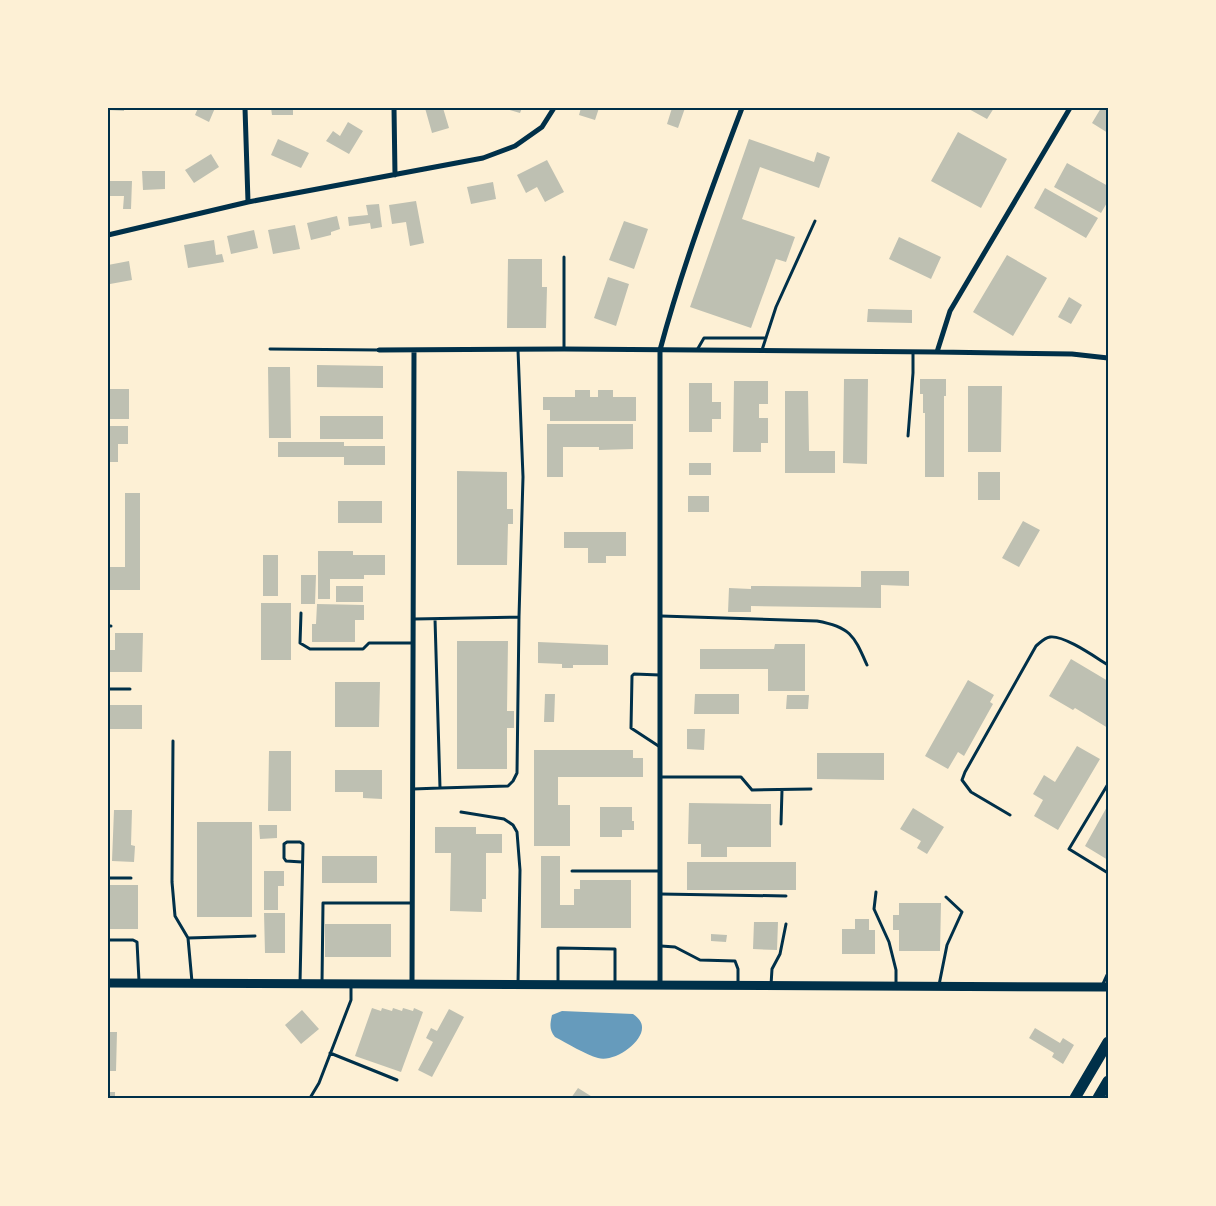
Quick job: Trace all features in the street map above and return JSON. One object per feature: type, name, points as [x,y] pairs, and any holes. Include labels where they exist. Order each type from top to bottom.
[{"type":"highway","points":[[1075,1098],[1108,1042]]},
{"type":"highway","points":[[1098,1098],[1108,1081]]},
{"type":"main road","points":[[108,983],[1105,986]]},
{"type":"street","points":[[245,108],[248,202]]},
{"type":"street","points":[[394,108],[395,175]]},
{"type":"street","points":[[108,234],[248,202],[483,158],[515,146],[542,127],[554,108]]},
{"type":"street","points":[[660,985],[660,350],[694,241],[742,108]]},
{"type":"street","points":[[938,352],[950,311],[1070,108]]},
{"type":"street","points":[[379,350],[564,348],[697,351],[762,350],[1072,354],[1108,358]]},
{"type":"street","points":[[412,984],[414,350]]},
{"type":"lane","points":[[762,350],[776,307],[816,221]]},
{"type":"lane","points":[[564,257],[564,348]]},
{"type":"lane","points":[[697,351],[704,338],[766,338]]},
{"type":"lane","points":[[270,349],[379,350]]},
{"type":"lane","points":[[412,789],[508,786],[517,773],[523,477],[518,349]]},
{"type":"lane","points":[[908,436],[913,352]]},
{"type":"lane","points":[[301,613],[300,643],[310,649],[364,649],[369,643],[414,643]]},
{"type":"lane","points":[[661,616],[831,623],[843,628],[855,638],[867,665]]},
{"type":"lane","points":[[414,619],[519,617]]},
{"type":"lane","points":[[435,619],[440,788]]},
{"type":"lane","points":[[1010,815],[971,792],[962,780],[1036,646],[1044,639],[1056,637],[1065,640],[1108,665]]},
{"type":"lane","points":[[661,675],[634,674],[632,676],[631,728],[661,748]]},
{"type":"lane","points":[[108,689],[130,688]]},
{"type":"lane","points":[[173,741],[172,882],[175,916],[188,938],[192,983]]},
{"type":"lane","points":[[661,777],[741,777],[752,790],[811,789]]},
{"type":"lane","points":[[1108,784],[1069,849],[1108,873]]},
{"type":"lane","points":[[781,824],[782,790]]},
{"type":"lane","points":[[461,812],[504,819],[513,825],[517,832],[520,870],[518,984]]},
{"type":"lane","points":[[300,983],[303,844],[300,842],[287,842],[284,844],[284,858],[286,861],[302,862]]},
{"type":"lane","points":[[572,871],[660,870]]},
{"type":"lane","points":[[108,878],[131,878]]},
{"type":"lane","points":[[876,892],[874,909],[889,942],[896,970],[896,986]]},
{"type":"lane","points":[[660,894],[786,896]]},
{"type":"lane","points":[[939,986],[947,945],[962,912],[946,897]]},
{"type":"lane","points":[[322,984],[323,903],[412,903]]},
{"type":"lane","points":[[771,985],[772,969],[780,954],[786,924]]},
{"type":"lane","points":[[188,938],[255,936]]},
{"type":"lane","points":[[108,940],[133,940],[137,942],[139,983]]},
{"type":"lane","points":[[661,946],[675,947],[700,960],[736,961],[738,985]]},
{"type":"lane","points":[[558,985],[558,948],[615,948],[615,985]]},
{"type":"lane","points":[[1105,986],[1108,973]]},
{"type":"lane","points":[[310,1098],[318,1083],[351,1000],[351,984]]},
{"type":"lane","points":[[330,1053],[397,1080]]},
{"type":"water","points":[[562,1011],[633,1014],[641,1023],[641,1033],[632,1045],[619,1055],[604,1059],[598,1058],[582,1052],[555,1037],[550,1027],[552,1015]]},
{"type":"building","points":[[108,108],[124,108],[124,111],[108,110]]},
{"type":"building","points":[[198,108],[215,108],[209,122],[195,115]]},
{"type":"building","points":[[271,108],[293,108],[293,115],[272,115]]},
{"type":"building","points":[[425,108],[443,108],[449,128],[432,133]]},
{"type":"building","points":[[503,108],[522,108],[520,113]]},
{"type":"building","points":[[581,108],[599,108],[595,120],[579,115]]},
{"type":"building","points":[[672,108],[685,108],[678,128],[667,124]]},
{"type":"building","points":[[967,108],[994,108],[987,119]]},
{"type":"building","points":[[1101,108],[1108,108],[1108,133],[1092,123]]},
{"type":"building","points":[[348,122],[363,131],[349,154],[326,141],[333,131],[340,136]]},
{"type":"building","points":[[958,132],[1007,159],[981,208],[931,181]]},
{"type":"building","points":[[278,139],[309,153],[301,168],[271,155]]},
{"type":"building","points":[[749,139],[814,162],[817,152],[830,157],[819,188],[760,167],[742,219],[795,237],[786,262],[776,259],[751,328],[690,307]]},
{"type":"building","points":[[211,154],[219,167],[194,183],[185,170]]},
{"type":"building","points":[[547,160],[564,192],[545,202],[537,187],[526,193],[517,175]]},
{"type":"building","points":[[1067,163],[1108,186],[1108,201],[1101,213],[1054,187]]},
{"type":"building","points":[[142,171],[165,171],[165,189],[143,190]]},
{"type":"building","points":[[108,181],[132,181],[131,209],[123,209],[124,196],[108,196]]},
{"type":"building","points":[[493,182],[496,199],[471,204],[467,187]]},
{"type":"building","points":[[1045,188],[1098,218],[1086,238],[1034,208]]},
{"type":"building","points":[[416,201],[424,243],[410,246],[406,222],[392,224],[389,205]]},
{"type":"building","points":[[379,204],[382,227],[371,229],[370,223],[349,226],[348,217],[368,215],[366,205]]},
{"type":"building","points":[[337,216],[340,229],[331,232],[331,235],[311,240],[307,223]]},
{"type":"building","points":[[624,221],[648,229],[634,269],[609,260]]},
{"type":"building","points":[[295,225],[300,249],[273,254],[268,230]]},
{"type":"building","points":[[254,230],[258,248],[231,254],[227,236]]},
{"type":"building","points":[[899,237],[941,257],[931,279],[889,259]]},
{"type":"building","points":[[214,240],[216,255],[222,254],[224,262],[188,268],[184,245]]},
{"type":"building","points":[[1007,255],[1047,278],[1013,336],[973,312]]},
{"type":"building","points":[[508,259],[542,259],[542,287],[547,287],[546,328],[507,328]]},
{"type":"building","points":[[129,261],[132,280],[110,284],[108,265]]},
{"type":"building","points":[[608,277],[629,284],[616,326],[594,318]]},
{"type":"building","points":[[1069,297],[1082,305],[1071,324],[1058,317]]},
{"type":"building","points":[[868,309],[912,310],[912,323],[867,322]]},
{"type":"building","points":[[317,365],[383,366],[383,388],[317,387]]},
{"type":"building","points":[[268,367],[290,367],[291,438],[269,438]]},
{"type":"building","points":[[844,379],[868,379],[867,464],[843,463]]},
{"type":"building","points":[[920,379],[946,379],[946,396],[944,396],[944,477],[925,477],[925,413],[923,413],[923,394],[920,394]]},
{"type":"building","points":[[734,381],[768,381],[768,404],[759,404],[759,418],[768,418],[768,443],[761,443],[761,452],[733,452]]},
{"type":"building","points":[[689,383],[712,383],[712,402],[721,402],[721,419],[712,419],[712,432],[689,432]]},
{"type":"building","points":[[968,386],[1002,386],[1001,452],[968,452]]},
{"type":"building","points":[[110,389],[129,389],[129,419],[109,419]]},
{"type":"building","points":[[575,390],[590,390],[590,397],[598,397],[598,390],[613,390],[613,397],[636,397],[636,421],[550,421],[550,410],[543,410],[543,397],[575,397]]},
{"type":"building","points":[[785,391],[808,391],[809,451],[835,451],[835,473],[785,473]]},
{"type":"building","points":[[320,416],[383,416],[383,439],[320,439]]},
{"type":"building","points":[[547,424],[633,424],[633,449],[599,450],[599,447],[563,447],[563,477],[547,477]]},
{"type":"building","points":[[108,426],[128,426],[128,444],[118,444],[118,462],[108,462]]},
{"type":"building","points":[[278,442],[344,442],[344,446],[385,446],[385,465],[344,465],[344,457],[278,457]]},
{"type":"building","points":[[689,463],[711,463],[711,475],[689,475]]},
{"type":"building","points":[[457,471],[507,472],[507,509],[513,509],[513,524],[508,524],[507,565],[457,565]]},
{"type":"building","points":[[978,472],[1000,472],[1000,500],[978,500]]},
{"type":"building","points":[[125,493],[140,493],[140,590],[108,590],[108,567],[125,567]]},
{"type":"building","points":[[688,496],[709,496],[709,512],[688,512]]},
{"type":"building","points":[[338,501],[382,501],[382,523],[338,523]]},
{"type":"building","points":[[1023,521],[1040,530],[1019,567],[1002,558]]},
{"type":"building","points":[[564,532],[626,532],[626,556],[606,556],[606,563],[588,563],[588,548],[564,548]]},
{"type":"building","points":[[318,551],[353,551],[353,555],[385,555],[385,575],[364,575],[364,579],[330,579],[330,599],[318,599]]},
{"type":"building","points":[[263,555],[278,555],[278,596],[263,596]]},
{"type":"building","points":[[861,571],[909,571],[909,586],[881,585],[881,608],[751,606],[751,612],[728,612],[729,588],[751,589],[751,586],[861,587]]},
{"type":"building","points":[[301,575],[316,575],[315,604],[301,604]]},
{"type":"building","points":[[336,586],[363,586],[363,602],[336,602]]},
{"type":"building","points":[[261,603],[291,603],[291,660],[261,660]]},
{"type":"building","points":[[317,604],[364,605],[364,620],[355,620],[355,642],[312,642],[312,624],[316,624]]},
{"type":"building","points":[[115,633],[143,633],[142,672],[108,672],[108,650],[115,650]]},
{"type":"building","points":[[457,641],[508,641],[507,711],[514,711],[514,728],[507,728],[507,769],[457,769]]},
{"type":"building","points":[[538,642],[608,645],[608,665],[573,665],[573,668],[562,668],[562,664],[538,663]]},
{"type":"building","points":[[775,644],[805,644],[805,691],[768,691],[768,669],[700,669],[700,649],[774,649]]},
{"type":"building","points":[[1071,659],[1108,681],[1108,728],[1075,708],[1073,710],[1049,696]]},
{"type":"building","points":[[968,680],[994,695],[990,702],[993,704],[964,756],[958,752],[948,769],[925,756]]},
{"type":"building","points":[[335,682],[380,682],[379,727],[335,727]]},
{"type":"building","points":[[545,694],[555,694],[554,722],[544,722]]},
{"type":"building","points":[[695,694],[739,694],[739,714],[694,714]]},
{"type":"building","points":[[787,695],[809,695],[808,709],[786,709]]},
{"type":"building","points":[[108,705],[142,705],[142,729],[108,729]]},
{"type":"building","points":[[687,729],[705,729],[704,750],[687,749]]},
{"type":"building","points":[[1077,746],[1100,759],[1058,830],[1034,816],[1043,800],[1033,794],[1044,775],[1055,782]]},
{"type":"building","points":[[534,750],[633,750],[633,758],[643,758],[643,777],[558,777],[558,805],[570,805],[570,846],[534,846]]},
{"type":"building","points":[[269,751],[291,751],[291,811],[268,811]]},
{"type":"building","points":[[817,753],[884,753],[884,780],[817,779]]},
{"type":"building","points":[[335,770],[382,770],[382,799],[363,798],[363,792],[335,792]]},
{"type":"building","points":[[689,803],[771,804],[771,847],[727,847],[727,857],[701,857],[701,844],[688,844]]},
{"type":"building","points":[[1108,805],[1108,860],[1085,846]]},
{"type":"building","points":[[600,807],[632,807],[634,830],[622,830],[622,837],[600,837]]},
{"type":"building","points":[[913,808],[944,827],[927,854],[917,848],[921,841],[900,829]]},
{"type":"building","points":[[114,810],[132,810],[131,845],[135,846],[134,862],[112,861]]},
{"type":"building","points":[[197,822],[252,822],[252,917],[197,917]]},
{"type":"building","points":[[259,825],[277,825],[277,838],[260,839]]},
{"type":"building","points":[[435,827],[476,827],[476,834],[502,834],[502,853],[486,853],[486,899],[482,899],[482,912],[450,911],[451,853],[435,853]]},
{"type":"building","points":[[322,856],[377,856],[377,883],[322,883]]},
{"type":"building","points":[[541,856],[560,856],[560,905],[574,905],[574,889],[580,889],[580,880],[631,880],[631,928],[541,928]]},
{"type":"building","points":[[687,862],[796,862],[796,890],[687,890]]},
{"type":"building","points":[[264,871],[284,871],[284,886],[278,886],[278,910],[264,910]]},
{"type":"building","points":[[108,885],[138,885],[138,929],[108,929]]},
{"type":"building","points":[[899,903],[941,903],[940,951],[899,951],[899,930],[893,930],[893,915],[899,915]]},
{"type":"building","points":[[264,913],[285,913],[285,953],[265,953]]},
{"type":"building","points":[[855,919],[869,919],[869,930],[875,930],[875,954],[842,954],[842,929],[855,929]]},
{"type":"building","points":[[754,922],[778,922],[777,950],[753,949]]},
{"type":"building","points":[[325,924],[391,924],[391,957],[325,957]]},
{"type":"building","points":[[711,934],[727,935],[726,942],[711,941]]},
{"type":"building","points":[[372,1008],[381,1011],[382,1008],[392,1011],[393,1008],[402,1011],[403,1008],[413,1011],[414,1008],[423,1012],[401,1072],[355,1056]]},
{"type":"building","points":[[449,1009],[464,1017],[432,1077],[418,1070],[433,1042],[426,1038],[431,1028],[437,1031]]},
{"type":"building","points":[[302,1010],[319,1029],[301,1044],[285,1025]]},
{"type":"building","points":[[1035,1028],[1060,1043],[1063,1038],[1074,1045],[1063,1064],[1052,1057],[1054,1053],[1029,1038]]},
{"type":"building","points":[[108,1032],[117,1032],[116,1071],[108,1071]]},
{"type":"building","points":[[578,1088],[594,1098],[571,1098]]},
{"type":"building","points":[[108,1092],[115,1092],[115,1098],[108,1098]]}]
